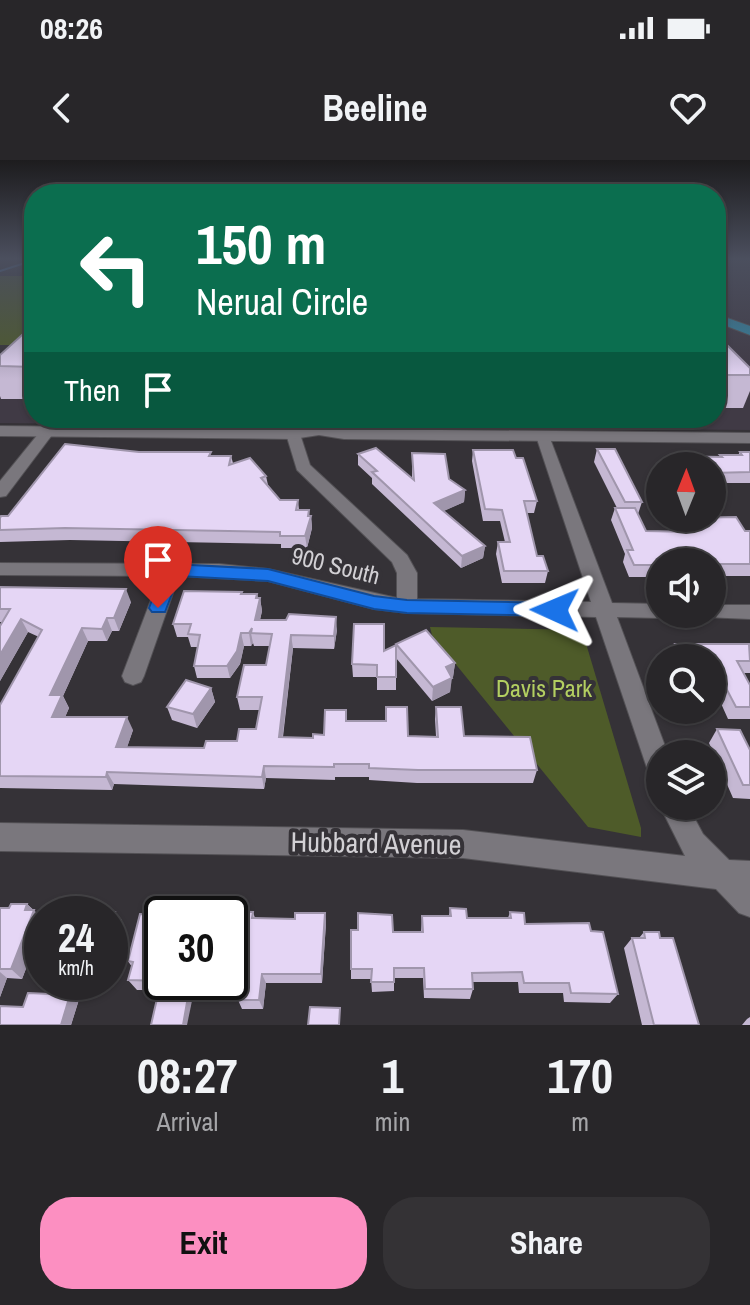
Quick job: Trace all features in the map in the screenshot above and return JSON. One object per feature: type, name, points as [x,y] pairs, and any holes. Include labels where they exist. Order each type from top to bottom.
[{"type":"main road","points":[[726,322],[750,331]]},
{"type":"main road","points":[[0,431],[293,434],[313,439],[333,439],[344,434],[750,438]]},
{"type":"street","points":[[0,492],[48,431]]},
{"type":"street","points":[[293,434],[303,467],[400,559],[407,573],[407,606]]},
{"type":"street","points":[[543,436],[650,740]]},
{"type":"street","name":"900 South","points":[[0,569],[172,570],[268,575],[374,602],[407,606],[646,611]]},
{"type":"street","points":[[133,676],[172,570]]},
{"type":"street","points":[[726,612],[750,612]]},
{"type":"street","points":[[681,820],[693,844],[736,876],[750,902]]},
{"type":"street","name":"Hubbard Avenue","points":[[0,837],[463,844],[515,847],[636,866],[736,876]]},
{"type":"shaded area","points":[[726,298],[750,298],[750,430],[536,428],[726,428]]},
{"type":"shaded area","points":[[24,341],[24,423],[0,423],[0,364]]},
{"type":"green space","points":[[0,298],[24,298],[24,341],[19,345],[0,345]]},
{"type":"green space","name":"Davis Park","points":[[430,627],[582,630],[641,828],[641,837],[588,827],[432,635]]},
{"type":"building","points":[[24,333],[24,367],[0,366],[0,355]]},
{"type":"building","points":[[726,344],[750,368],[750,375],[726,375]]},
{"type":"building","points":[[65,444],[139,452],[211,452],[209,456],[231,456],[229,465],[250,458],[266,476],[261,478],[280,500],[298,500],[296,510],[309,510],[308,516],[311,516],[305,536],[280,536],[280,532],[65,528],[0,530],[1,516],[8,516]]},
{"type":"building","points":[[376,448],[414,480],[412,453],[445,454],[449,479],[465,490],[434,503],[485,546],[462,556],[372,472],[377,471],[358,454]]},
{"type":"building","points":[[597,449],[615,449],[642,502],[625,502]]},
{"type":"building","points":[[473,450],[513,450],[516,458],[523,458],[537,501],[524,501],[537,556],[543,556],[548,571],[504,571],[498,542],[510,542],[502,510],[485,509]]},
{"type":"building","points":[[740,452],[750,452],[750,472],[726,473],[726,455],[742,455]]},
{"type":"building","points":[[615,508],[635,508],[646,532],[726,532],[726,517],[736,517],[745,531],[750,531],[750,564],[726,564],[726,548],[646,548],[646,565],[634,565],[627,550],[633,550]]},
{"type":"building","points":[[0,587],[126,589],[114,618],[107,618],[102,629],[82,628],[50,695],[62,695],[52,717],[127,717],[116,747],[204,748],[206,741],[237,741],[239,729],[256,729],[262,697],[237,697],[244,665],[266,665],[272,634],[251,633],[252,628],[249,633],[241,633],[237,651],[227,666],[194,666],[200,635],[188,634],[191,624],[173,624],[184,591],[242,592],[257,594],[256,598],[260,598],[255,620],[286,620],[289,614],[336,617],[334,636],[291,635],[279,737],[313,738],[313,734],[324,735],[325,710],[346,710],[346,721],[386,721],[386,707],[407,707],[408,736],[438,737],[436,707],[461,707],[464,736],[530,737],[537,770],[418,770],[369,768],[369,764],[334,764],[334,767],[264,766],[262,777],[107,772],[106,777],[0,776],[0,705],[42,630],[21,619],[0,655],[0,626],[10,609],[0,609]]},
{"type":"building","points":[[354,624],[384,624],[384,651],[396,645],[396,677],[377,677],[377,665],[352,664]]},
{"type":"building","points":[[426,630],[455,663],[446,667],[452,678],[433,687],[396,644]]},
{"type":"building","points":[[726,644],[749,644],[750,661],[737,661],[750,685],[750,707],[736,707],[726,688]]},
{"type":"building","points":[[186,680],[211,688],[193,714],[167,707]]},
{"type":"building","points":[[717,729],[740,730],[750,750],[750,785],[743,785],[726,748],[726,740],[722,740]]},
{"type":"building","points":[[11,904],[24,904],[24,936],[11,969],[0,969],[0,908],[9,908]]},
{"type":"building","points":[[450,908],[466,909],[467,918],[511,918],[510,912],[524,913],[525,924],[589,923],[591,931],[603,932],[618,994],[571,993],[569,983],[524,983],[522,972],[472,973],[473,989],[425,989],[424,968],[394,968],[394,982],[371,982],[372,969],[351,969],[351,930],[358,930],[358,913],[392,915],[393,932],[423,932],[422,916],[451,916]]},
{"type":"building","points":[[248,912],[253,912],[252,918],[295,919],[295,913],[325,913],[321,974],[262,974],[259,1000],[248,1000]]},
{"type":"building","points":[[140,914],[144,914],[144,980],[128,980],[133,962],[128,961]]},
{"type":"building","points":[[644,932],[659,932],[660,938],[673,938],[699,1025],[654,1025],[632,938],[645,938]]},
{"type":"building","points":[[26,1000],[68,1000],[61,1025],[0,1025],[0,1006],[23,1007]]},
{"type":"building","points":[[157,1000],[187,1000],[183,1025],[151,1025]]},
{"type":"building","points":[[310,1007],[340,1008],[339,1025],[308,1025]]},
{"type":"route","points":[[158,608],[172,570],[219,570],[268,575],[374,602],[407,606],[555,610]]}]
